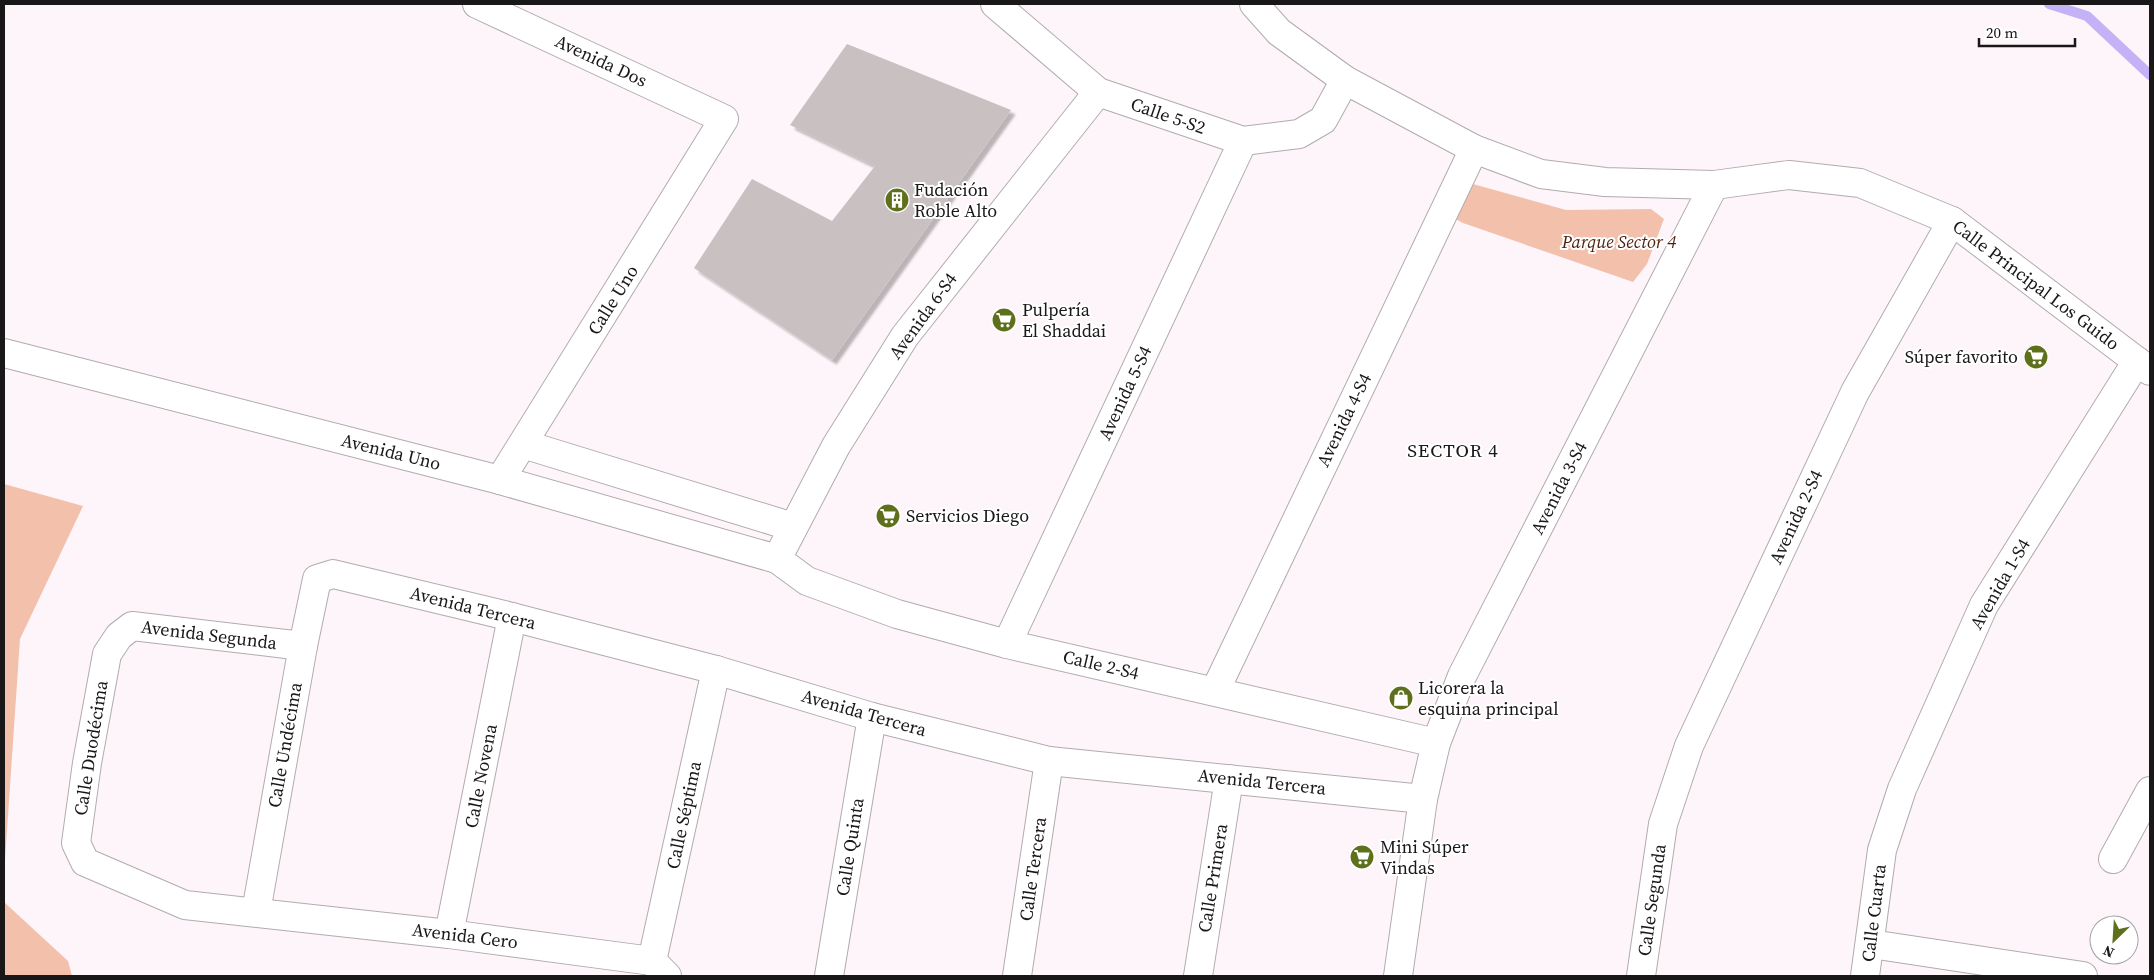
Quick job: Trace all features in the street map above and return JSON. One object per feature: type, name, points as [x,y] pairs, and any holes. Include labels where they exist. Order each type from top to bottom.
[{"type":"street","name":"Avenida Dos","points":[[477,4],[724,119]]},
{"type":"street","name":"Calle Principal Los Guido","points":[[1254,4],[1279,32],[1345,80],[1474,149],[1541,174],[1605,182],[1714,185],[1789,175],[1860,183],[1952,221],[2144,366]]},
{"type":"street","name":"Calle 5-S2","points":[[1005,7],[1098,92],[1243,141],[1299,134],[1323,120],[1345,80]]},
{"type":"street","name":"Avenida 6-S4","points":[[777,559],[836,446],[905,336],[1098,92]]},
{"type":"street","name":"Calle Uno","points":[[500,480],[724,119]]},
{"type":"street","name":"Avenida 5-S4","points":[[1007,644],[1243,141]]},
{"type":"street","name":"Avenida 4-S4","points":[[1215,691],[1474,149]]},
{"type":"street","name":"Avenida 3-S4","points":[[1398,976],[1423,799],[1436,743],[1462,676],[1714,185]]},
{"type":"street","name":"Avenida 2-S4","points":[[1663,824],[1689,746],[1855,392],[1952,221]]},
{"type":"street","name":"Avenida Uno","points":[[4,352],[500,480],[777,559]]},
{"type":"street","name":"Avenida 1-S4","points":[[1882,850],[1902,789],[1984,605],[2144,366]]},
{"type":"street","points":[[524,444],[793,527]]},
{"type":"street","name":"Calle 2-S4","points":[[777,559],[807,581],[897,614],[1007,644],[1436,743]]},
{"type":"street","name":"Avenida Tercera","points":[[317,579],[333,574],[512,617],[716,670],[872,717],[1049,761],[1423,799]]},
{"type":"street","name":"Calle Undécima","points":[[256,912],[303,646],[317,579]]},
{"type":"street","name":"Calle Novena","points":[[449,934],[512,617]]},
{"type":"street","name":"Avenida Segunda","points":[[119,636],[132,626],[303,646]]},
{"type":"street","name":"Calle Duodécima","points":[[85,862],[76,843],[86,763],[108,654],[119,636]]},
{"type":"street","name":"Calle Séptima","points":[[660,969],[716,670]]},
{"type":"street","name":"Calle Quinta","points":[[829,976],[872,717]]},
{"type":"street","name":"Calle Tercera","points":[[1017,976],[1049,761]]},
{"type":"street","name":"Calle Primera","points":[[1198,976],[1229,779]]},
{"type":"street","points":[[2113,859],[2150,791]]},
{"type":"street","name":"Calle Segunda","points":[[1641,976],[1663,824]]},
{"type":"street","name":"Calle Cuarta","points":[[1865,976],[1871,944],[1882,850]]},
{"type":"street","name":"Avenida Cero","points":[[85,862],[185,905],[449,934],[660,969]]},
{"type":"street","points":[[1871,944],[2083,976]]},
{"type":"green space","name":"Parque Sector 4","points":[[1462,181],[1566,210],[1651,209],[1664,219],[1647,264],[1633,282],[1463,223],[1450,216]]},
{"type":"green space","points":[[4,484],[83,506],[20,639],[4,875]]},
{"type":"green space","points":[[4,902],[68,961],[72,976],[4,976]]},
{"type":"building","name":"Fudación Roble Alto","points":[[847,44],[1011,110],[832,360],[694,268],[752,179],[832,221],[875,166],[790,125]]},
{"type":"waterway","points":[[2049,4],[2087,16],[2150,75]]},
{"type":"place","name":"Fudación Roble Alto","points":[[897,200]]},
{"type":"place","name":"Pulpería El Shaddai","points":[[1004,320]]},
{"type":"place","name":"Súper favorito","points":[[2036,357]]},
{"type":"place","name":"Servicios Diego","points":[[888,516]]},
{"type":"place","name":"Licorera la esquina principal","points":[[1401,698]]},
{"type":"place","name":"Mini Súper Vindas","points":[[1362,857]]},
{"type":"district","name":"SECTOR 4","points":[[1453,450]]}]
